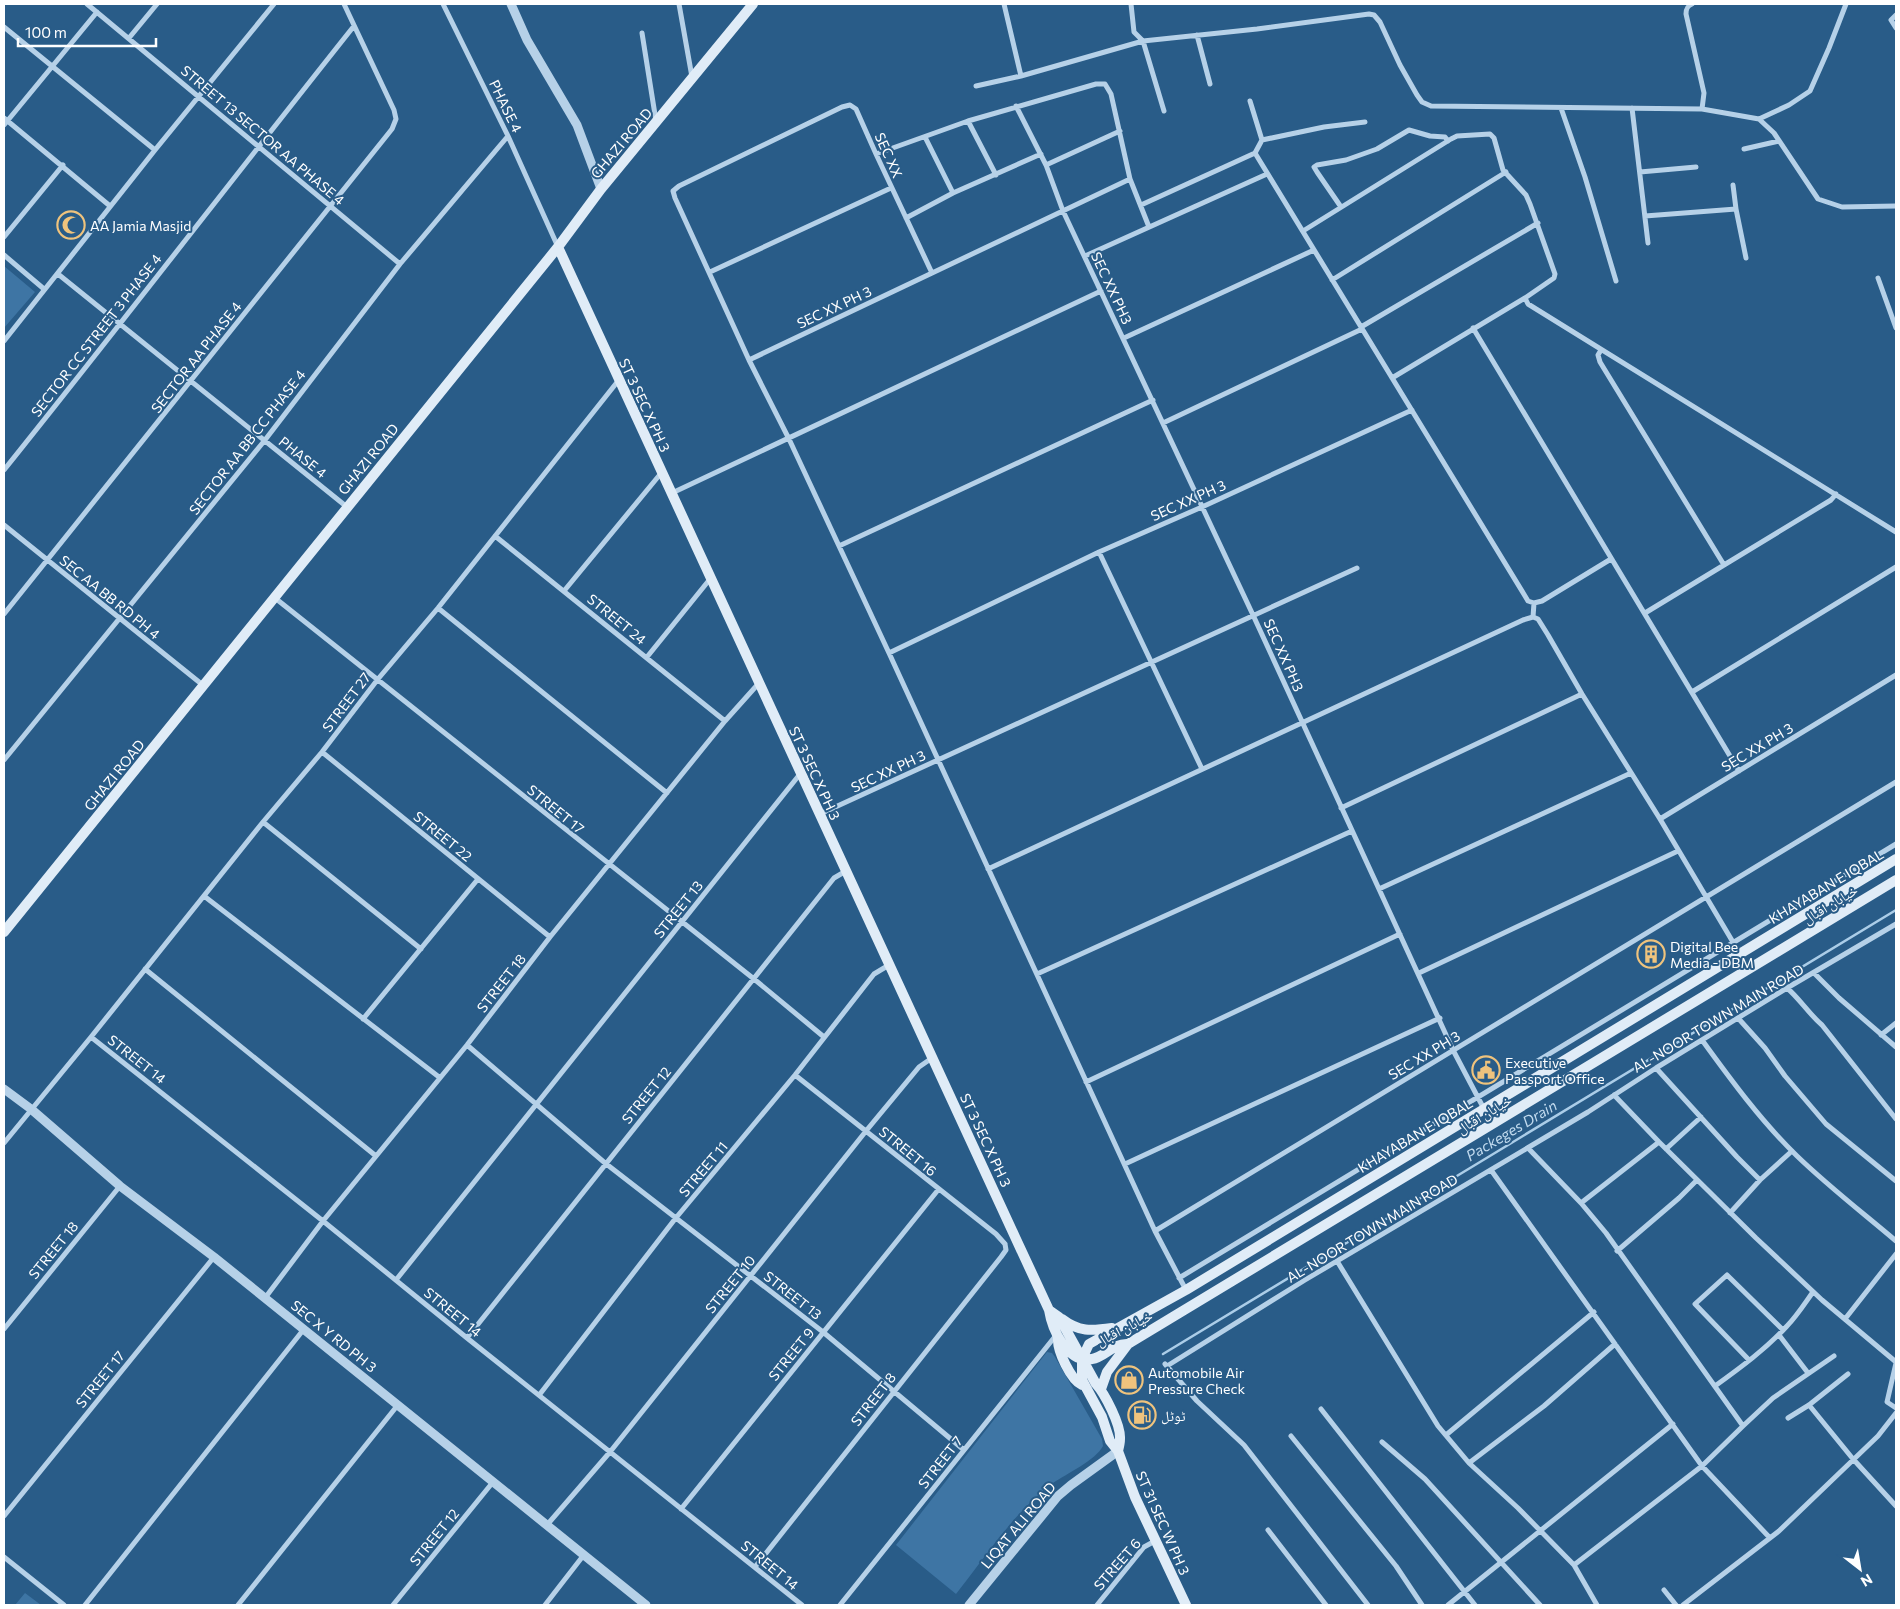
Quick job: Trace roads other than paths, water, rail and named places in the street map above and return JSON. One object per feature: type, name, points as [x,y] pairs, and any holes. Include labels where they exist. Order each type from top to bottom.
[{"type":"main road","name":"GHAZI ROAD","points":[[4,932],[558,247],[601,189],[753,4]]},
{"type":"main road","name":"ST 3 SEC X PH 3","points":[[558,247],[618,381],[672,493],[710,579],[1049,1310],[1050,1321],[1067,1351],[1082,1359]]},
{"type":"main road","name":"KHAYABAN E IQBAL","points":[[1082,1359],[1089,1344],[1186,1290],[1896,859]]},
{"type":"main road","name":"خیابان اقبال","points":[[1082,1359],[1095,1358],[1121,1344],[1128,1344],[1896,880]]},
{"type":"main road","points":[[1587,1047],[1596,1063]]},
{"type":"main road","points":[[1049,1310],[1072,1327],[1082,1330],[1117,1328]]},
{"type":"main road","points":[[1059,1317],[1082,1359]]},
{"type":"main road","points":[[1058,1335],[1058,1346],[1062,1356],[1077,1383],[1086,1387]]},
{"type":"main road","points":[[1101,1390],[1112,1363],[1128,1344]]},
{"type":"main road","name":"ST 31 SEC W PH 3","points":[[1082,1359],[1081,1376],[1105,1422],[1110,1441],[1118,1451],[1135,1497],[1186,1605]]},
{"type":"main road","name":"ST 31 SEC W PH 3","points":[[1082,1359],[1101,1390],[1114,1417],[1120,1434],[1118,1451]]},
{"type":"street","name":"STREET 13 SECTOR AA PHASE 4","points":[[88,4],[400,264]]},
{"type":"street","points":[[129,38],[157,4]]},
{"type":"street","points":[[4,339],[274,4]]},
{"type":"street","points":[[344,4],[354,26]]},
{"type":"street","name":"PHASE 4","points":[[443,4],[508,136],[558,247]]},
{"type":"street","points":[[511,4],[527,40],[577,125],[601,189]]},
{"type":"street","points":[[679,4],[692,78]]},
{"type":"street","points":[[1004,4],[1021,76]]},
{"type":"street","points":[[1131,4],[1134,32],[1143,41],[1164,111]]},
{"type":"street","points":[[1692,4],[1688,5],[1686,14],[1704,93],[1702,109]]},
{"type":"street","points":[[1759,119],[1789,105],[1810,91],[1846,4]]},
{"type":"street","points":[[97,12],[5,121],[63,166],[110,206]]},
{"type":"street","points":[[976,86],[1021,76],[1143,41],[1257,29],[1358,15],[1374,15],[1380,22],[1400,65],[1422,102],[1431,106],[1702,109],[1759,119],[1774,133],[1818,199],[1842,207],[1896,206]]},
{"type":"street","points":[[1896,15],[1891,20],[1896,28]]},
{"type":"street","name":"SECTOR AA PHASE 4","points":[[4,614],[392,129],[396,119],[394,110],[354,26]]},
{"type":"street","name":"SECTOR CC STREET 3 PHASE 4","points":[[4,470],[121,325],[354,26]]},
{"type":"street","points":[[4,27],[155,150]]},
{"type":"street","points":[[642,33],[656,122]]},
{"type":"street","points":[[1197,35],[1210,84]]},
{"type":"street","points":[[876,154],[1016,106],[1096,84],[1105,84],[1111,94],[1130,179],[1142,205],[1149,227]]},
{"type":"street","points":[[1142,205],[1255,154],[1262,140],[1250,101]]},
{"type":"street","name":"SEC XX","points":[[850,105],[856,108],[891,188],[710,272],[673,191],[679,186],[842,107],[850,105]]},
{"type":"street","name":"SEC XX PH3","points":[[1016,106],[1046,165],[1064,211],[1440,1018],[1453,1050],[1484,1109]]},
{"type":"street","points":[[1561,108],[1585,177],[1616,281]]},
{"type":"street","points":[[1632,108],[1648,244]]},
{"type":"street","points":[[968,121],[996,175]]},
{"type":"street","points":[[1262,140],[1315,129],[1365,122]]},
{"type":"street","points":[[1341,207],[1314,167],[1317,164],[1346,160],[1377,149],[1409,130],[1430,136],[1445,137],[1448,141]]},
{"type":"street","points":[[1046,165],[1120,132]]},
{"type":"street","points":[[1303,231],[1457,136],[1490,134],[1494,138],[1501,165],[1526,195],[1538,223],[1555,274],[1551,282],[1392,378]]},
{"type":"street","name":"SECTOR AA BB CC PHASE 4","points":[[4,760],[265,440],[400,264],[508,136]]},
{"type":"street","points":[[925,137],[953,193]]},
{"type":"street","points":[[1744,149],[1779,140]]},
{"type":"street","points":[[906,218],[953,193],[1040,154]]},
{"type":"street","points":[[1255,154],[1528,601],[1534,603],[1542,601],[1611,559]]},
{"type":"street","points":[[4,237],[63,166]]},
{"type":"street","points":[[1640,172],[1696,167]]},
{"type":"street","points":[[1332,280],[1506,172]]},
{"type":"street","points":[[1085,256],[1267,174]]},
{"type":"street","name":"SEC XX PH 3","points":[[749,360],[1130,179]]},
{"type":"street","points":[[1733,185],[1746,258]]},
{"type":"street","points":[[891,188],[932,273]]},
{"type":"street","points":[[1645,216],[1736,209]]},
{"type":"street","points":[[1163,423],[1361,328],[1538,223]]},
{"type":"street","points":[[1124,338],[1314,250]]},
{"type":"street","points":[[4,254],[44,289]]},
{"type":"street","name":"SEC XX PH 3","points":[[710,272],[749,360],[789,439],[889,653],[1155,1231],[1186,1290]]},
{"type":"street","name":"PHASE 4","points":[[58,274],[347,507]]},
{"type":"street","points":[[1878,278],[1896,328]]},
{"type":"street","points":[[672,493],[1101,291]]},
{"type":"street","points":[[1525,298],[1528,304],[1896,532]]},
{"type":"street","points":[[1473,328],[1739,771]]},
{"type":"street","points":[[1601,350],[1598,355],[1600,362],[1724,565]]},
{"type":"street","name":"STREET 27","points":[[4,1143],[263,822],[322,752],[378,679],[438,608],[618,381]]},
{"type":"street","points":[[839,546],[1153,400]]},
{"type":"street","name":"SEC XX PH 3","points":[[889,653],[1099,552],[1202,507],[1412,410]]},
{"type":"street","points":[[564,591],[662,472]]},
{"type":"street","points":[[1645,613],[1831,500],[1836,494]]},
{"type":"street","name":"SEC AA BB RD PH 4","points":[[4,525],[46,561],[204,686]]},
{"type":"street","name":"STREET 24","points":[[495,536],[725,721]]},
{"type":"street","points":[[1099,552],[1202,769]]},
{"type":"street","points":[[1692,692],[1896,567]]},
{"type":"street","name":"SEC XX PH 3","points":[[820,814],[1357,568]]},
{"type":"street","points":[[647,657],[710,579]]},
{"type":"street","name":"STREET 17","points":[[274,598],[378,679],[609,866],[754,979],[824,1037]]},
{"type":"street","points":[[1533,617],[1534,603]]},
{"type":"street","points":[[438,608],[667,793]]},
{"type":"street","points":[[988,869],[1533,617],[1538,619],[1548,634],[1582,694],[1660,819],[1740,954]]},
{"type":"street","name":"SEC XX PH 3","points":[[1660,819],[1896,675]]},
{"type":"street","name":"STREET 18","points":[[265,1298],[323,1221],[467,1045],[550,937],[725,721],[759,684]]},
{"type":"street","points":[[1341,808],[1582,694]]},
{"type":"street","name":"STREET 22","points":[[322,752],[550,937]]},
{"type":"street","points":[[1379,889],[1631,773]]},
{"type":"street","name":"STREET 13","points":[[396,1280],[800,774]]},
{"type":"street","name":"SEC XX PH 3","points":[[1155,1231],[1896,782]]},
{"type":"street","points":[[263,822],[421,949]]},
{"type":"street","points":[[1037,974],[1352,831]]},
{"type":"street","points":[[1179,1278],[1896,844]]},
{"type":"street","points":[[1419,973],[1678,851]]},
{"type":"street","name":"STREET 12","points":[[467,1338],[834,878],[846,871]]},
{"type":"street","points":[[363,1019],[478,879]]},
{"type":"street","points":[[204,896],[439,1077]]},
{"type":"street","name":"AL-NOOR TOWN MAIN ROAD","points":[[1368,1605],[1244,1445],[1197,1401],[1166,1365],[1492,1170],[1786,988],[1896,924]]},
{"type":"street","points":[[1086,1082],[1400,934]]},
{"type":"street","name":"STREET 11","points":[[540,1394],[676,1219],[795,1075],[874,974],[890,965]]},
{"type":"street","points":[[144,969],[376,1156]]},
{"type":"street","points":[[1814,973],[1880,1035],[1896,1047]]},
{"type":"street","points":[[1786,988],[1794,994],[1807,1012],[1822,1025],[1896,1119]]},
{"type":"street","name":"SEC XX PH 3","points":[[1124,1164],[1440,1018]]},
{"type":"street","points":[[1738,1018],[1765,1048],[1785,1076],[1826,1124],[1896,1181]]},
{"type":"street","points":[[1880,1035],[1896,1023]]},
{"type":"street","name":"STREET 14","points":[[91,1037],[802,1605]]},
{"type":"street","points":[[1702,1040],[1747,1099],[1792,1151],[1896,1241]]},
{"type":"street","name":"STREET 13","points":[[467,1045],[605,1163],[823,1332],[964,1450]]},
{"type":"street","name":"STREET 10","points":[[547,1526],[610,1452],[866,1131],[919,1067],[932,1058]]},
{"type":"street","points":[[1656,1068],[1760,1180]]},
{"type":"street","name":"STREET 16","points":[[795,1075],[1001,1238],[1005,1244]]},
{"type":"street","name":"SEC X Y RD PH 3","points":[[4,1089],[120,1186],[214,1257],[646,1605]]},
{"type":"street","points":[[1614,1094],[1730,1213],[1813,1292],[1896,1362],[1886,1402],[1896,1408]]},
{"type":"street","points":[[1666,1148],[1701,1117]]},
{"type":"street","points":[[1581,1203],[1659,1142]]},
{"type":"street","points":[[1528,1148],[1581,1203],[1606,1233],[1743,1426]]},
{"type":"street","points":[[1730,1213],[1760,1180],[1792,1151]]},
{"type":"street","points":[[1492,1170],[1702,1466],[1770,1538]]},
{"type":"street","points":[[1617,1251],[1679,1198],[1697,1180]]},
{"type":"street","name":"STREET 18","points":[[4,1329],[120,1186]]},
{"type":"street","name":"STREET 9","points":[[681,1509],[938,1190]]},
{"type":"street","points":[[1005,1244],[1016,1238]]},
{"type":"street","name":"STREET 8","points":[[755,1567],[1001,1258],[1006,1250],[1005,1244]]},
{"type":"street","points":[[1845,1319],[1896,1254]]},
{"type":"street","name":"STREET 17","points":[[4,1516],[214,1257]]},
{"type":"street","points":[[1337,1261],[1446,1435],[1469,1463],[1574,1565],[1597,1605]]},
{"type":"street","points":[[1749,1360],[1695,1304],[1727,1275],[1781,1333],[1808,1373]]},
{"type":"street","points":[[1715,1386],[1781,1333],[1813,1292]]},
{"type":"street","points":[[1446,1435],[1594,1312]]},
{"type":"street","points":[[85,1605],[304,1329]]},
{"type":"street","name":"STREET 7","points":[[840,1605],[1058,1335]]},
{"type":"street","points":[[1469,1463],[1544,1406],[1615,1344]]},
{"type":"street","points":[[1574,1565],[1702,1466],[1774,1398],[1834,1356]]},
{"type":"street","points":[[1788,1418],[1809,1405],[1848,1374]]},
{"type":"street","points":[[1809,1405],[1853,1459],[1896,1506]]},
{"type":"street","points":[[238,1605],[397,1406]]},
{"type":"street","points":[[1321,1409],[1476,1605]]},
{"type":"street","points":[[1683,1605],[1770,1538],[1878,1436],[1896,1412]]},
{"type":"street","points":[[1448,1605],[1673,1424]]},
{"type":"street","points":[[1291,1436],[1396,1566],[1422,1605]]},
{"type":"street","points":[[1382,1442],[1425,1479],[1540,1605]]},
{"type":"street","name":"LIQAT ALI ROAD","points":[[969,1605],[1058,1496],[1118,1451]]},
{"type":"street","name":"STREET 12","points":[[393,1605],[493,1482]]},
{"type":"street","points":[[1268,1530],[1326,1605]]},
{"type":"street","name":"STREET 6","points":[[1097,1605],[1144,1547],[1155,1540]]},
{"type":"street","points":[[554,1605],[547,1603],[583,1556]]},
{"type":"street","points":[[4,1557],[64,1605]]},
{"type":"street","points":[[1664,1590],[1676,1605]]},
{"type":"waterway","name":"Packeges Drain","points":[[1163,1354],[1896,910]]},
{"type":"place","name":"AA Jamia Masjid","points":[[71,225]]},
{"type":"place","name":"Digital Bee Media - DBM","points":[[1651,954]]},
{"type":"place","name":"Executive Passport Office","points":[[1486,1070]]},
{"type":"place","name":"Automobile Air Pressure Check","points":[[1129,1380]]},
{"type":"place","name":"ٹوٹل","points":[[1142,1415]]}]
